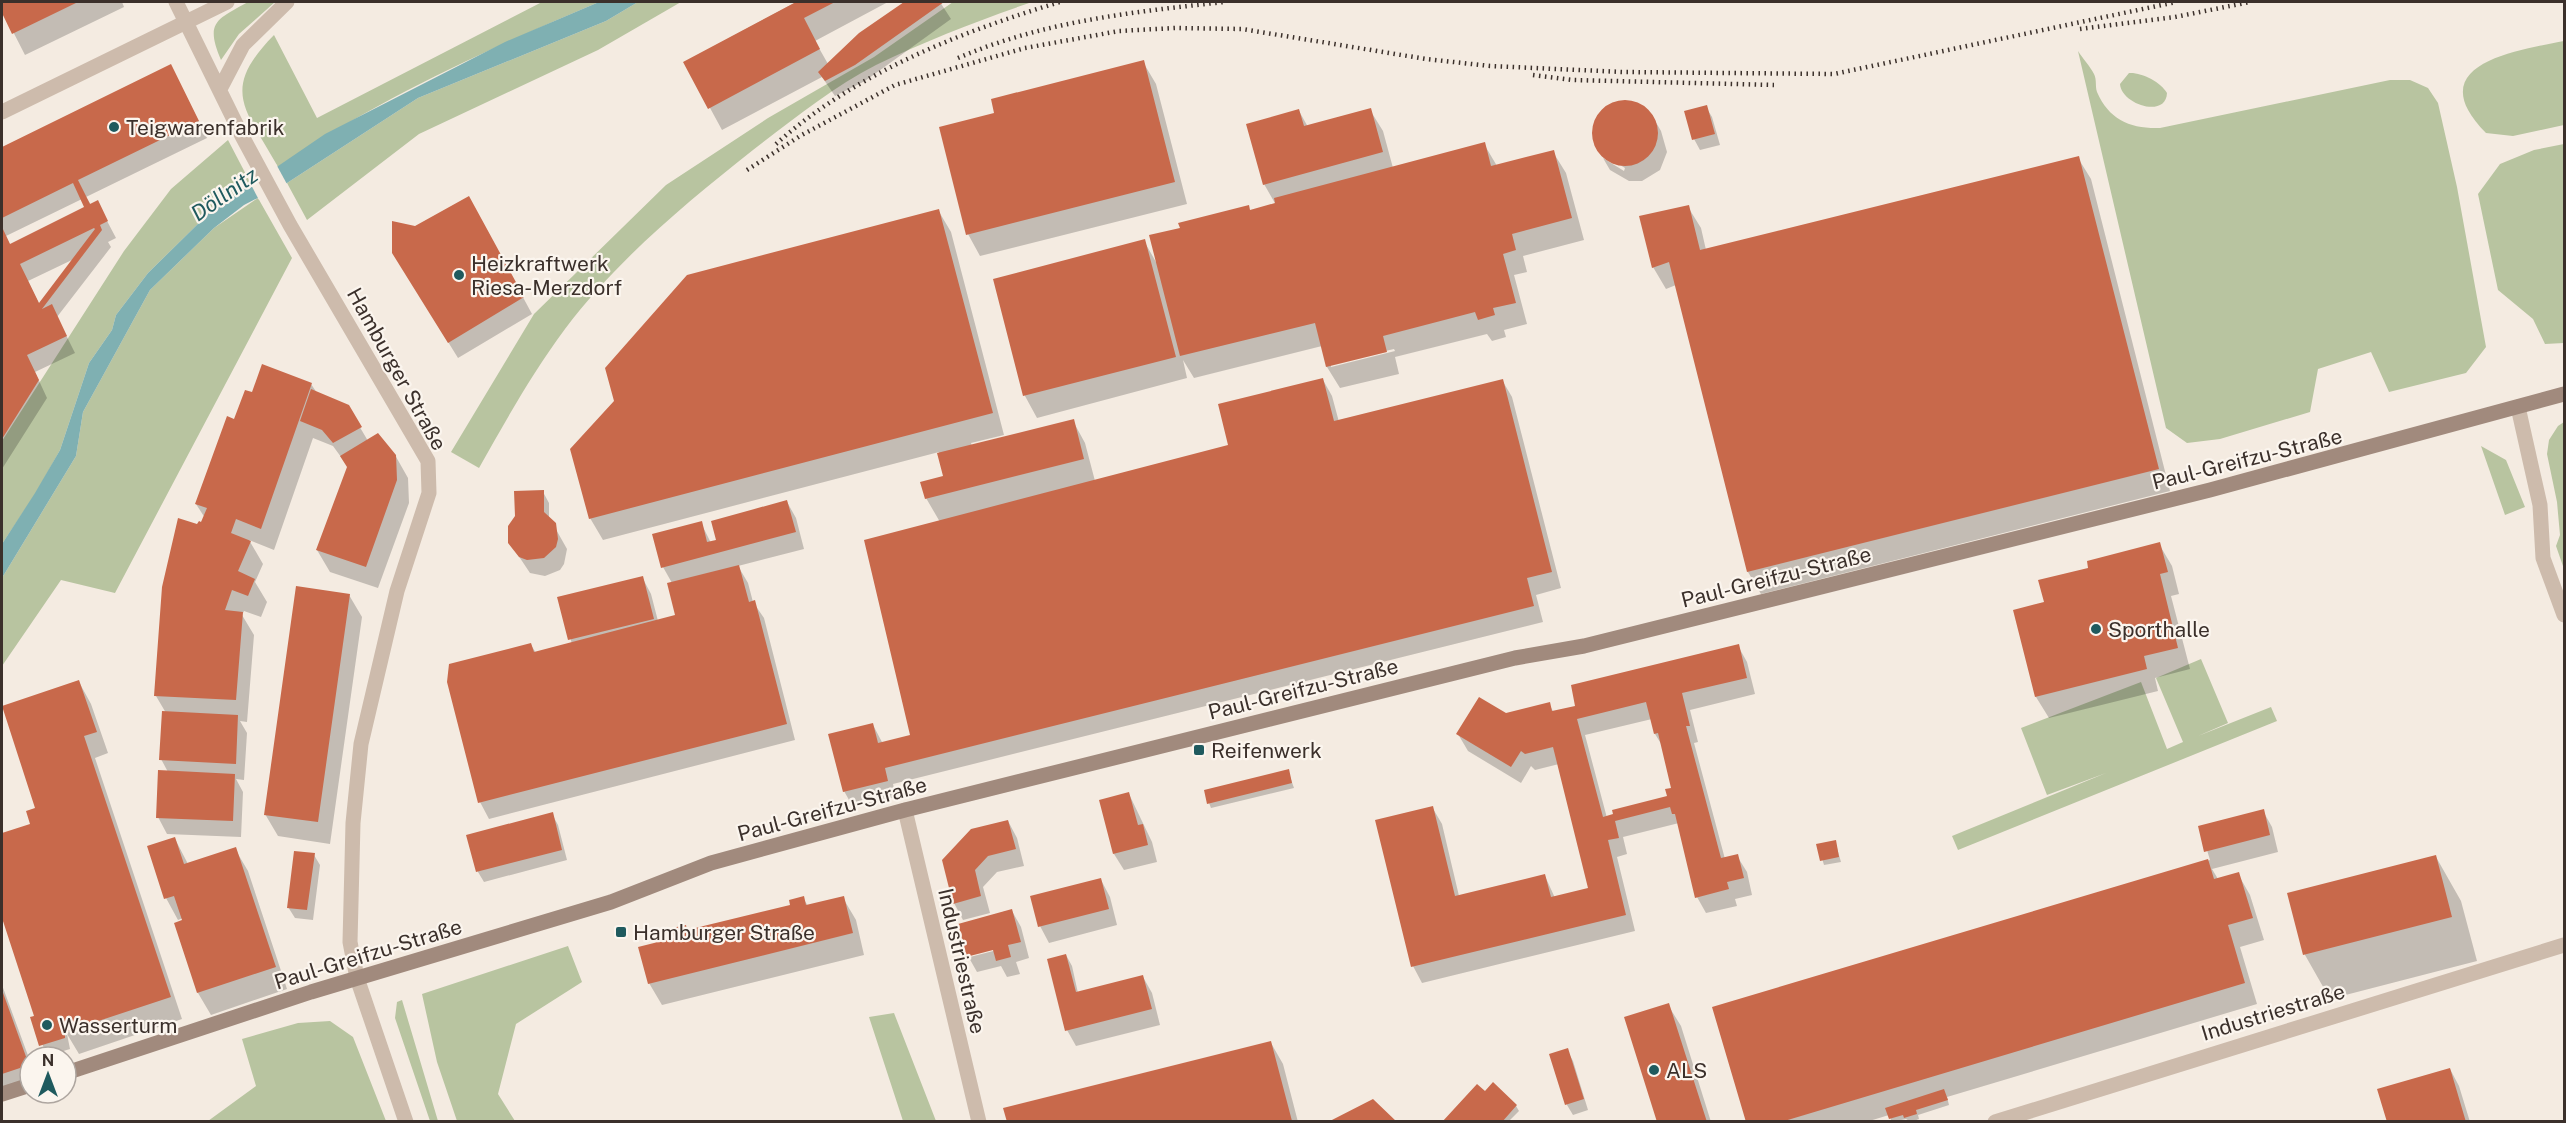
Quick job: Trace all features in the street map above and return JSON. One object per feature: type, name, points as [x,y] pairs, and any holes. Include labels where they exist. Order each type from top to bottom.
[{"type":"main road","name":"Paul-Greifzu-Straße","points":[[78,1069],[357,978],[611,902],[711,863],[905,810],[1515,658],[1584,646],[1770,601],[2328,460],[2565,394]]},
{"type":"main road","points":[[2,1094],[18,1089]]},
{"type":"street","name":"Hamburger Straße","points":[[176,2],[242,136],[290,225],[428,461],[429,493],[394,601],[361,744],[353,823],[350,942],[357,978],[406,1122]]},
{"type":"street","points":[[2,112],[227,2]]},
{"type":"street","points":[[220,89],[243,45],[287,2]]},
{"type":"street","points":[[2518,407],[2540,505],[2543,558],[2565,615]]},
{"type":"street","name":"Industriestraße","points":[[905,810],[979,1122]]},
{"type":"street","name":"Industriestraße","points":[[1995,1122],[2565,945]]},
{"type":"green space","points":[[248,2],[275,2],[239,34],[221,60],[214,37],[216,24],[228,13]]},
{"type":"green space","points":[[542,2],[599,2],[475,57],[394,97],[354,119],[278,167],[248,115],[243,100],[243,86],[247,71],[257,54],[274,35],[317,118]]},
{"type":"green space","points":[[638,2],[681,2],[598,50],[419,134],[307,220],[287,183],[418,98],[606,21]]},
{"type":"green space","points":[[953,2],[1032,2],[954,31],[876,65],[828,94],[753,150],[653,234],[585,304],[542,362],[479,468],[451,452],[534,314],[666,185],[768,118],[874,57]]},
{"type":"green space","points":[[2564,41],[2564,125],[2513,136],[2486,133],[2468,110],[2463,91],[2468,77],[2481,65],[2500,57]]},
{"type":"green space","points":[[2078,51],[2091,68],[2097,92],[2108,110],[2122,121],[2149,128],[2160,128],[2390,80],[2410,80],[2428,88],[2438,103],[2457,187],[2486,347],[2466,373],[2389,392],[2371,352],[2318,369],[2310,412],[2220,439],[2187,443],[2166,428]]},
{"type":"green space","points":[[2129,73],[2145,76],[2160,85],[2167,93],[2165,101],[2152,107],[2144,106],[2128,98],[2120,84]]},
{"type":"green space","points":[[228,140],[251,184],[208,214],[148,273],[116,315],[112,330],[89,363],[60,450],[36,493],[2,544],[2,441],[124,251],[171,189]]},
{"type":"green space","points":[[2564,144],[2564,343],[2545,344],[2533,319],[2498,290],[2478,194],[2500,164],[2534,150]]},
{"type":"green space","points":[[258,198],[292,258],[115,593],[61,580],[2,666],[2,578],[76,456],[83,412],[150,290],[214,228]]},
{"type":"green space","points":[[2564,422],[2564,569],[2556,546],[2560,535],[2557,502],[2547,454],[2549,440],[2558,426]]},
{"type":"green space","points":[[2481,446],[2506,460],[2525,507],[2505,515]]},
{"type":"green space","points":[[2201,659],[2228,723],[2198,736],[2271,707],[2277,721],[1958,850],[1952,836],[2106,773],[2047,795],[2021,728],[2141,682],[2167,749],[2183,742],[2156,678]]},
{"type":"green space","points":[[568,946],[582,982],[516,1024],[498,1094],[515,1121],[457,1121],[437,1062],[422,994]]},
{"type":"green space","points":[[402,1000],[438,1121],[430,1121],[395,1018],[397,1002]]},
{"type":"green space","points":[[894,1013],[936,1121],[903,1121],[869,1017]]},
{"type":"green space","points":[[330,1021],[353,1037],[386,1121],[208,1121],[256,1086],[242,1039],[298,1023]]},
{"type":"water","points":[[599,2],[638,2],[606,21],[418,98],[287,183],[244,205],[214,228],[150,290],[83,412],[76,456],[2,578],[2,544],[60,450],[89,363],[112,330],[116,315],[148,273],[208,214],[325,134],[505,42]]},
{"type":"pier","points":[[276,164],[288,186],[259,200],[249,181]]},
{"type":"building","points":[[2,2],[78,2],[12,34],[2,13]]},
{"type":"building","points":[[796,2],[835,2],[804,18],[820,49],[708,109],[683,62]]},
{"type":"building","points":[[904,2],[944,2],[855,65],[825,81],[818,72],[859,33]]},
{"type":"building","points":[[1144,60],[1175,182],[966,235],[939,127],[994,113],[991,99]]},
{"type":"building","points":[[171,64],[199,121],[78,180],[90,204],[98,200],[108,221],[100,225],[102,230],[42,309],[52,304],[67,336],[27,355],[39,380],[2,439],[2,227],[10,244],[84,207],[73,183],[2,218],[2,147]],"holes":[[[95,229],[39,303],[20,264]]]},
{"type":"building","points":[[1619,100],[1631,100],[1643,105],[1653,115],[1658,133],[1656,146],[1643,161],[1631,166],[1619,166],[1607,161],[1597,151],[1592,139],[1592,127],[1597,115],[1607,105]]},
{"type":"building","points":[[1707,105],[1715,134],[1692,140],[1684,111]]},
{"type":"building","points":[[1371,108],[1383,152],[1263,185],[1246,124],[1299,109],[1304,126]]},
{"type":"building","points":[[1485,142],[1491,166],[1554,150],[1572,218],[1512,234],[1516,250],[1503,254],[1516,303],[1493,308],[1495,315],[1478,320],[1475,312],[1383,336],[1387,352],[1326,367],[1315,323],[1180,356],[1149,235],[1180,228],[1178,223],[1249,205],[1250,210],[1275,203],[1274,198]]},
{"type":"building","points":[[2079,156],[2159,469],[1747,572],[1669,262],[1652,268],[1639,216],[1689,205],[1700,250]]},
{"type":"building","name":"Heizkraftwerk Riesa-Merzdorf","points":[[469,196],[524,297],[448,343],[392,253],[392,221],[415,226]]},
{"type":"building","points":[[939,209],[993,413],[589,519],[570,449],[614,401],[605,368],[687,275]]},
{"type":"building","points":[[1145,239],[1176,357],[1023,396],[993,279]]},
{"type":"building","points":[[262,364],[312,383],[261,529],[236,519],[231,533],[251,541],[238,571],[255,579],[248,596],[232,590],[225,610],[243,612],[236,700],[154,696],[162,587],[178,518],[197,524],[201,522],[207,508],[195,504],[227,416],[234,419],[245,390],[252,392]]},
{"type":"building","points":[[1323,378],[1334,421],[1503,379],[1552,572],[1527,578],[1534,606],[885,768],[888,781],[843,792],[828,734],[873,723],[878,743],[910,735],[864,540],[1228,445],[1218,404]]},
{"type":"building","points":[[311,389],[349,405],[362,427],[333,443],[322,430],[300,421]]},
{"type":"building","points":[[1074,419],[1084,459],[925,499],[920,482],[943,476],[937,453]]},
{"type":"building","points":[[378,433],[396,455],[397,480],[366,567],[316,550],[347,467],[340,456]]},
{"type":"building","points":[[544,490],[544,512],[556,523],[558,539],[556,547],[544,558],[527,560],[519,557],[508,543],[508,526],[515,516],[514,491]]},
{"type":"building","points":[[787,500],[796,532],[661,568],[652,534],[702,521],[707,542],[716,540],[711,521]]},
{"type":"building","name":"Sporthalle","points":[[2160,542],[2168,572],[2160,574],[2178,648],[2144,656],[2147,669],[2035,697],[2013,610],[2044,602],[2038,580],[2088,568],[2087,561]]},
{"type":"building","points":[[739,565],[749,602],[755,600],[787,724],[478,803],[447,682],[449,664],[531,643],[534,652],[675,615],[667,583]]},
{"type":"building","points":[[643,576],[654,619],[568,640],[557,597]]},
{"type":"building","points":[[296,586],[350,594],[318,822],[264,815]]},
{"type":"building","points":[[1739,644],[1747,678],[1682,693],[1690,726],[1686,726],[1721,858],[1738,854],[1744,878],[1727,882],[1729,889],[1695,898],[1675,814],[1672,814],[1670,807],[1615,821],[1619,838],[1608,840],[1626,915],[1411,967],[1375,820],[1433,806],[1455,896],[1545,874],[1551,897],[1588,888],[1553,747],[1525,754],[1521,751],[1511,767],[1456,734],[1479,697],[1506,713],[1550,702],[1552,711],[1575,706],[1571,685]],"holes":[[[1646,702],[1654,734],[1658,733],[1671,788],[1665,789],[1667,796],[1612,810],[1613,814],[1603,817],[1577,719]]]},
{"type":"building","points":[[79,680],[97,732],[84,736],[171,997],[65,1032],[65,1038],[42,1045],[39,1045],[30,1017],[34,1016],[2,918],[2,833],[30,824],[26,811],[35,808],[2,706]]},
{"type":"building","points":[[162,711],[238,715],[236,764],[159,760]]},
{"type":"building","points":[[1289,769],[1292,783],[1207,804],[1204,790]]},
{"type":"building","points":[[158,770],[235,774],[233,821],[156,818]]},
{"type":"building","points":[[1129,792],[1138,825],[1143,824],[1148,845],[1113,854],[1099,800]]},
{"type":"building","points":[[2264,809],[2270,835],[2204,852],[2198,826]]},
{"type":"building","points":[[553,812],[562,850],[476,872],[466,835]]},
{"type":"building","points":[[1008,820],[1016,849],[988,856],[975,870],[981,896],[953,904],[942,860],[971,829]]},
{"type":"building","points":[[175,837],[184,864],[236,847],[276,967],[197,993],[174,923],[182,920],[174,896],[164,899],[147,846]]},
{"type":"building","points":[[1836,840],[1839,857],[1820,861],[1816,844]]},
{"type":"building","points":[[294,851],[315,853],[307,910],[287,908]]},
{"type":"building","points":[[2436,855],[2452,917],[2303,955],[2287,893]]},
{"type":"building","points":[[2208,859],[2214,879],[2239,872],[2253,918],[2228,925],[2245,983],[1781,1122],[1746,1122],[1712,1007]]},
{"type":"building","points":[[1101,878],[1109,909],[1038,927],[1030,896]]},
{"type":"building","points":[[804,896],[806,905],[844,896],[853,933],[648,984],[638,947],[674,938],[672,928],[686,925],[687,930],[790,905],[789,900]]},
{"type":"building","points":[[1012,909],[1021,942],[1008,945],[1011,957],[996,961],[993,950],[966,957],[958,924]]},
{"type":"building","points":[[1066,954],[1076,992],[1143,975],[1152,1009],[1065,1031],[1047,959]]},
{"type":"building","points":[[2,990],[22,1045],[18,1045],[18,1069],[2,1074]]},
{"type":"building","points":[[1669,1003],[1707,1122],[1657,1122],[1624,1017]]},
{"type":"building","points":[[1271,1041],[1292,1121],[1007,1122],[1003,1108]]},
{"type":"building","points":[[1568,1048],[1584,1099],[1565,1105],[1549,1054]]},
{"type":"building","points":[[2450,1068],[2466,1122],[2387,1122],[2377,1089]]},
{"type":"building","points":[[1493,1082],[1517,1105],[1502,1122],[1442,1122],[1477,1084],[1485,1091]]},
{"type":"building","points":[[1944,1089],[1948,1100],[1916,1110],[1917,1114],[1889,1119],[1885,1108]]},
{"type":"building","points":[[1373,1099],[1397,1122],[1328,1122]]},
{"type":"railway","points":[[776,144],[840,96],[874,76],[947,41],[1060,2]]},
{"type":"railway","points":[[958,58],[1023,35],[1089,20],[1224,2]]},
{"type":"railway","points":[[747,170],[800,136],[895,85],[1025,48],[1119,31],[1175,28],[1242,29],[1426,59],[1490,66],[1623,72],[1834,74],[2176,2]]},
{"type":"railway","points":[[2080,29],[2175,17],[2250,2]]},
{"type":"railway","points":[[1533,75],[1573,80],[1774,85]]},
{"type":"place","name":"Teigwarenfabrik","points":[[114,127]]},
{"type":"place","name":"Heizkraftwerk Riesa-Merzdorf","points":[[459,275]]},
{"type":"place","name":"Sporthalle","points":[[2096,629]]},
{"type":"place","name":"Reifenwerk","points":[[1199,750]]},
{"type":"place","name":"Hamburger Straße","points":[[621,932]]},
{"type":"place","name":"Wasserturm","points":[[47,1025]]},
{"type":"place","name":"ALS","points":[[1654,1070]]},
{"type":"water label","name":"Döllnitz","points":[[224,194]]}]
